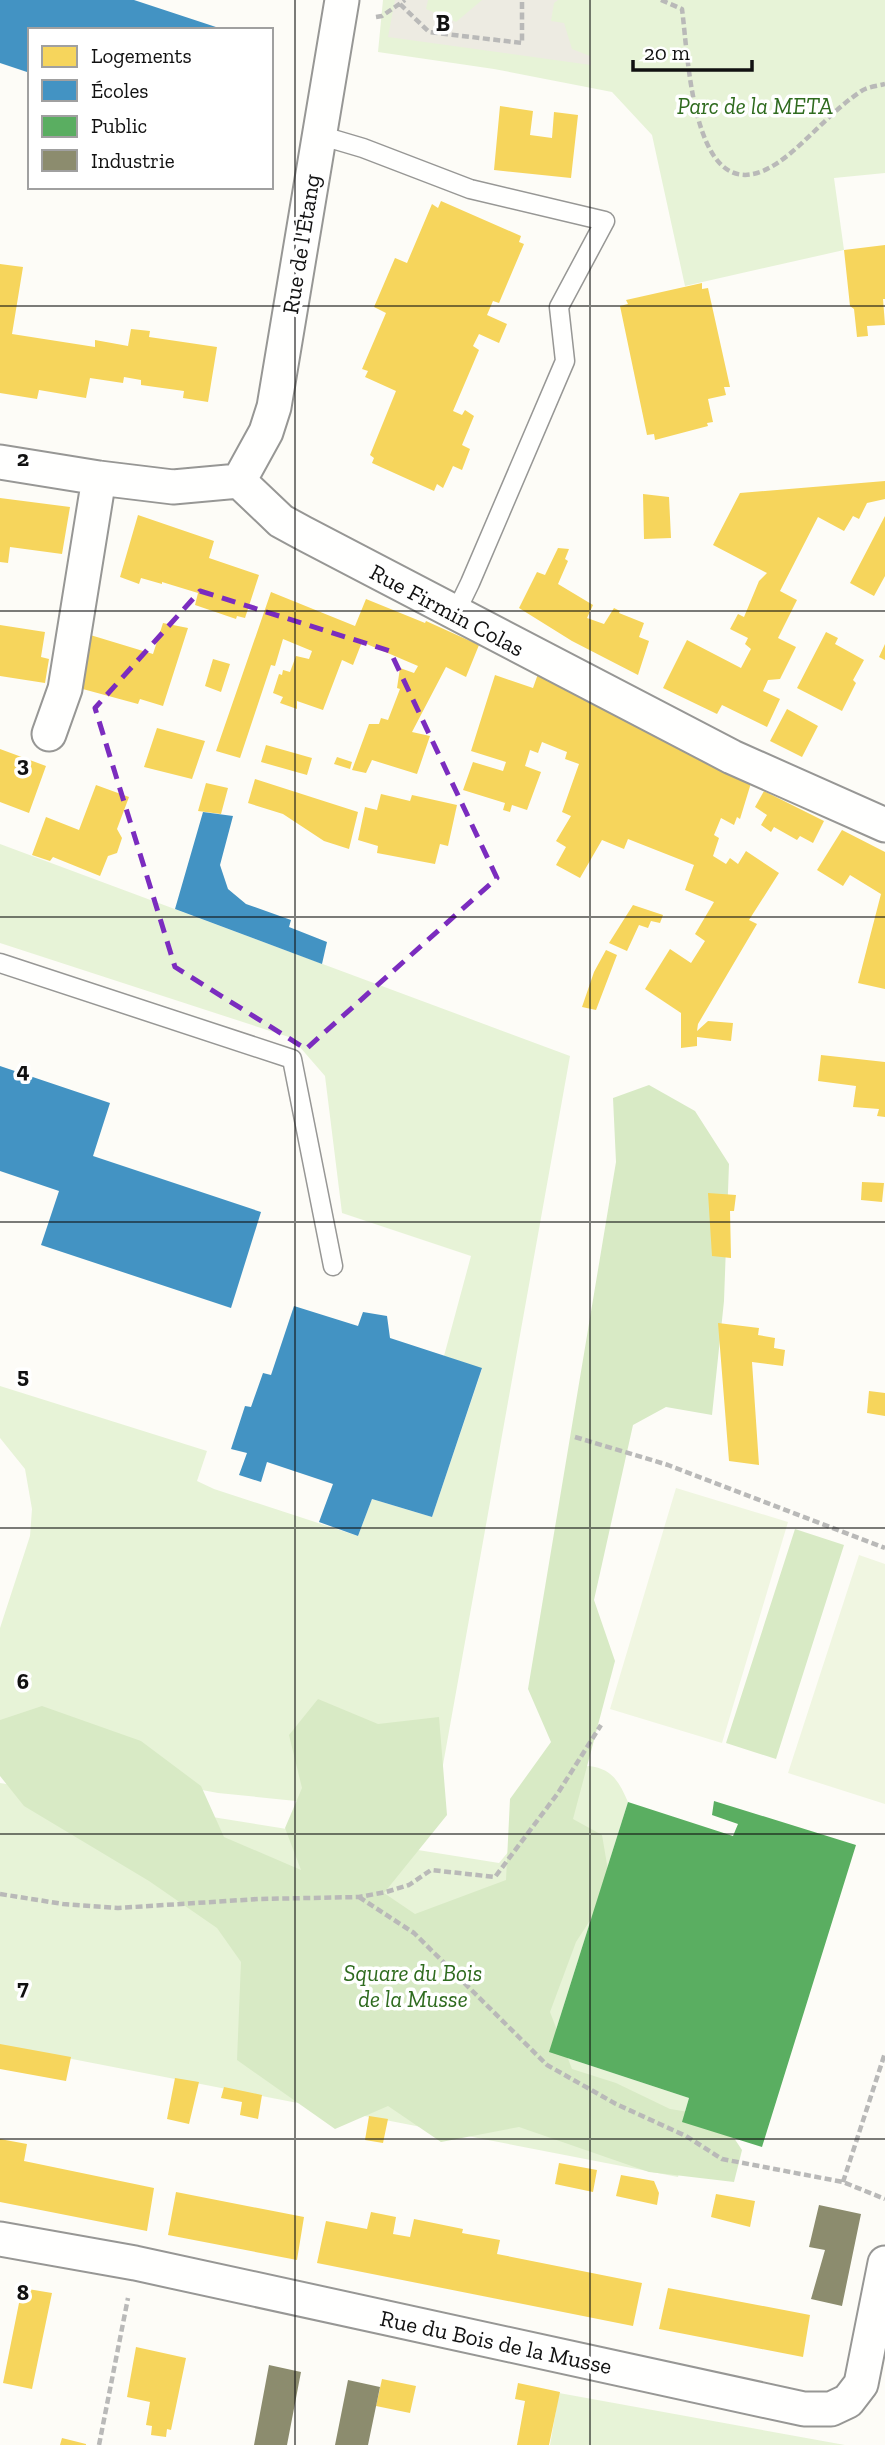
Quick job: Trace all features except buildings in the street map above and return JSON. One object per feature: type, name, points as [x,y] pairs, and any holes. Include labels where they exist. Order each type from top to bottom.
[{"type":"street","name":"Rue de l'Étang","points":[[239,481],[266,432],[274,407],[342,0]]},
{"type":"street","points":[[0,462],[99,478],[173,486],[239,481]]},
{"type":"street","points":[[50,734],[65,689],[99,478]]},
{"type":"street","name":"Rue Firmin Colas","points":[[239,481],[281,522],[732,757],[885,825]]},
{"type":"street","name":"Rue du Bois de la Musse","points":[[0,2239],[135,2263],[804,2409],[831,2409],[848,2401],[861,2385],[884,2272]]},
{"type":"lane","points":[[319,135],[363,148],[470,189],[605,221],[559,307],[565,361],[455,614]]},
{"type":"lane","points":[[0,963],[292,1059],[333,1266]]},
{"type":"path","points":[[400,4],[429,32],[522,43],[522,0]]},
{"type":"path","points":[[661,0],[682,9],[695,108],[707,148],[721,164],[736,174],[756,174],[785,158],[862,90],[885,84]]},
{"type":"path","points":[[575,1437],[668,1465],[885,1548]]},
{"type":"path","points":[[0,1894],[63,1904],[118,1908],[258,1899],[359,1897],[409,1885],[431,1870],[495,1877],[558,1793],[601,1725]]},
{"type":"path","points":[[359,1897],[414,1933],[547,2064],[616,2104],[686,2136],[722,2159],[843,2182],[885,2199]]},
{"type":"path","points":[[843,2182],[885,2053]]},
{"type":"path","points":[[99,2445],[135,2263]]},
{"type":"highlighted area","points":[[200,591],[390,651],[497,878],[306,1049],[175,967],[95,708]]},
{"type":"green space","name":"Parc de la META","points":[[383,0],[885,0],[885,173],[834,178],[844,250],[685,286],[652,135],[612,92],[494,69],[378,52]]},
{"type":"green space","points":[[0,844],[570,1056],[434,1815],[218,1793],[0,1752],[0,1628],[30,1536],[32,1509],[25,1469],[0,1438],[0,1386],[207,1451],[197,1481],[358,1536],[372,1499],[432,1517],[482,1369],[444,1356],[471,1256],[342,1213],[325,1076],[292,1038],[0,943]]},
{"type":"green space","points":[[649,1085],[695,1111],[729,1164],[724,1301],[712,1415],[666,1407],[633,1425],[594,1600],[615,1661],[573,1819],[602,1835],[611,1888],[576,1942],[550,2012],[572,2069],[616,2083],[670,2109],[720,2117],[742,2150],[734,2182],[649,2172],[519,2127],[441,2142],[388,2106],[335,2129],[237,2060],[241,1962],[217,1928],[149,1881],[24,1806],[0,1776],[0,1720],[42,1706],[141,1741],[201,1786],[224,1837],[301,1870],[285,1828],[302,1788],[289,1735],[318,1699],[378,1724],[439,1717],[447,1815],[384,1893],[415,1914],[506,1880],[510,1799],[551,1742],[528,1689],[616,1162],[613,1098]]},
{"type":"green space","points":[[676,1488],[788,1522],[722,1743],[610,1709]]},
{"type":"green space","points":[[795,1529],[844,1545],[776,1759],[726,1743]]},
{"type":"green space","points":[[859,1555],[885,1564],[885,1804],[788,1773]]},
{"type":"green space","name":"Square du Bois de la Musse","points":[[589,1766],[610,1773],[628,1802],[549,2052],[689,2098],[682,2122],[693,2126],[678,2177],[0,2045],[0,1783],[499,1863],[578,1767]]},
{"type":"green space","points":[[559,2393],[845,2445],[550,2445]]},
{"type":"shaded area","points":[[395,0],[428,0],[426,9],[456,22],[482,0],[558,0],[554,3],[551,21],[564,23],[572,49],[590,56],[591,65],[388,37]]}]
